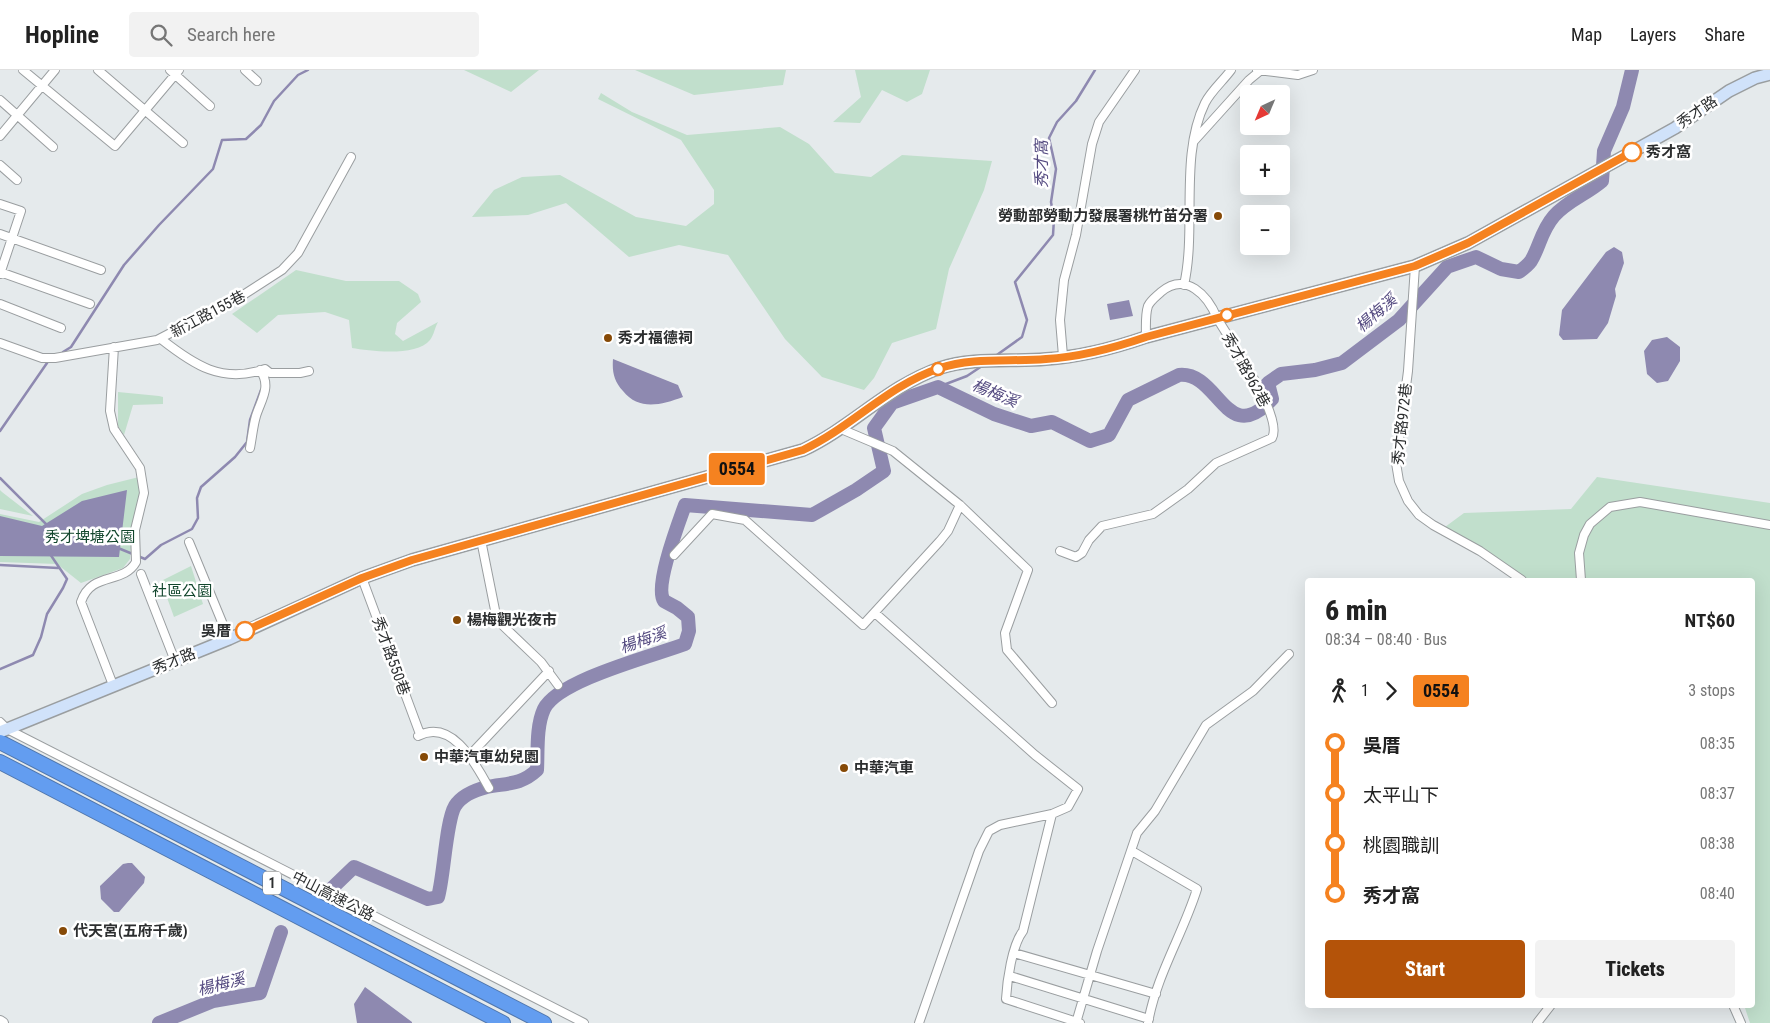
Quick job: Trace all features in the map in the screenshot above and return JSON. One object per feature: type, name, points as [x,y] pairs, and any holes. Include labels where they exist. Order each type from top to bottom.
[{"type":"highway","name":"中山高速公路","points":[[0,742],[544,1023]]},
{"type":"highway","name":"1","points":[[0,762],[503,1023]]},
{"type":"main road","name":"秀才路","points":[[2,728],[229,639],[362,578],[412,560],[803,450],[841,429],[885,395],[941,368],[964,363],[1063,356],[1113,348],[1146,337],[1415,266],[1468,243],[1675,128],[1728,91],[1755,78],[1770,74]]},
{"type":"street","points":[[23,70],[115,146],[145,111],[175,71],[210,106]]},
{"type":"street","points":[[0,136],[55,70]]},
{"type":"street","points":[[98,70],[183,144]]},
{"type":"street","points":[[245,70],[257,81]]},
{"type":"street","points":[[1063,356],[1060,320],[1064,280],[1076,234],[1092,144],[1099,122],[1136,70]]},
{"type":"street","points":[[1146,337],[1148,306],[1165,289],[1184,285],[1194,141],[1198,121],[1206,102],[1231,70]]},
{"type":"street","points":[[1194,141],[1258,71],[1298,75],[1314,70]]},
{"type":"street","points":[[0,100],[52,147]]},
{"type":"street","name":"新江路155巷","points":[[0,343],[42,358],[55,358],[161,339],[240,297],[282,270],[298,253],[351,157]]},
{"type":"street","points":[[0,165],[17,180]]},
{"type":"street","points":[[0,204],[22,211],[0,273],[90,304]]},
{"type":"street","points":[[0,234],[101,270]]},
{"type":"street","name":"秀才路972巷","points":[[1415,266],[1408,371],[1396,463],[1398,481],[1408,501],[1419,515],[1480,551],[1519,578]]},
{"type":"street","name":"秀才路962巷","points":[[1060,551],[1076,557],[1082,553],[1089,540],[1106,523],[1129,521],[1153,514],[1188,489],[1216,463],[1272,438],[1274,433],[1272,418],[1262,392],[1217,318],[1212,306],[1203,294],[1192,286],[1184,285]]},
{"type":"street","points":[[0,304],[61,328]]},
{"type":"street","points":[[161,339],[194,364],[211,371],[238,376],[265,369],[270,373],[300,373],[308,370]]},
{"type":"street","points":[[113,685],[81,602],[90,586],[100,580],[127,573],[136,562],[135,530],[144,494],[140,468],[114,428],[110,411],[114,347]]},
{"type":"street","points":[[250,448],[256,417],[266,388],[265,377],[260,370]]},
{"type":"street","points":[[841,429],[893,451],[960,505],[1028,570],[1005,633],[1007,650],[1052,703]]},
{"type":"street","points":[[1581,578],[1579,553],[1584,535],[1600,514],[1616,505],[1640,502],[1713,517],[1770,525]]},
{"type":"street","points":[[674,555],[712,514],[745,520],[863,625],[940,541],[948,531],[960,505]]},
{"type":"street","points":[[481,540],[497,620],[548,671],[558,685]]},
{"type":"street","points":[[189,542],[229,639]]},
{"type":"street","points":[[141,574],[175,661]]},
{"type":"street","name":"秀才路550巷","points":[[362,578],[418,735],[430,731],[444,732],[470,755]]},
{"type":"street","points":[[875,613],[1035,755],[1078,789],[1068,807],[1052,814],[1000,825],[989,831],[979,851],[919,1023]]},
{"type":"street","points":[[1052,814],[1023,931],[1018,936],[1006,999],[1078,1023],[1090,975],[1124,866],[1132,851],[1137,834],[1155,811],[1206,726],[1253,691],[1289,654]]},
{"type":"street","points":[[489,788],[470,755],[548,671]]},
{"type":"street","points":[[2,728],[584,1023]]},
{"type":"street","points":[[1010,976],[1149,1021],[1156,994],[1197,889],[1132,851]]},
{"type":"street","points":[[1014,953],[1156,994]]},
{"type":"street","points":[[1537,1023],[1549,1008]]},
{"type":"street","points":[[1734,1008],[1741,1023]]},
{"type":"green space","points":[[464,70],[539,70],[511,92]]},
{"type":"green space","points":[[635,70],[786,70],[783,85],[694,95]]},
{"type":"green space","points":[[855,70],[930,70],[922,94],[907,102],[882,90],[860,123],[833,122],[861,97]]},
{"type":"green space","points":[[601,93],[632,112],[687,135],[780,127],[809,144],[835,173],[871,177],[902,155],[992,161],[984,190],[949,269],[936,329],[892,343],[874,378],[864,390],[822,377],[785,339],[728,255],[679,245],[629,257],[566,203],[528,215],[472,217],[494,190],[522,177],[560,175],[636,217],[686,226],[714,204],[714,190],[681,140],[598,99]]},
{"type":"green space","points":[[296,270],[346,281],[399,281],[418,294],[421,302],[397,323],[395,334],[403,341],[438,322],[433,336],[424,345],[415,349],[393,352],[370,350],[352,348],[349,320],[325,312],[278,315],[257,333],[232,314]]},
{"type":"green space","points":[[118,392],[163,397],[163,404],[133,405],[124,435],[118,426]]},
{"type":"green space","name":"秀才埤塘公園","points":[[139,477],[141,490],[132,530],[130,559],[123,568],[81,583],[57,564],[0,562],[0,514],[39,522],[82,494]]},
{"type":"green space","points":[[1597,477],[1770,503],[1770,1023],[1750,1023],[1745,1008],[1755,1008],[1755,578],[1511,578],[1445,527],[1464,513],[1571,509]]},
{"type":"green space","points":[[0,490],[2,492],[33,516],[0,509]]},
{"type":"green space","name":"社區公園","points":[[191,566],[203,604],[174,617],[161,581]]},
{"type":"shaded area","points":[[1614,247],[1622,252],[1624,263],[1615,289],[1616,296],[1608,323],[1597,339],[1563,340],[1559,335],[1562,310],[1606,252]]},
{"type":"shaded area","points":[[1129,300],[1133,316],[1110,320],[1107,304]]},
{"type":"shaded area","points":[[1667,337],[1680,347],[1680,361],[1668,381],[1657,383],[1647,374],[1644,351],[1652,340]]},
{"type":"shaded area","points":[[613,359],[678,385],[683,397],[659,404],[636,402],[618,384],[613,372]]},
{"type":"shaded area","name":"秀才埤塘公園","points":[[127,490],[119,557],[0,556],[0,516],[42,526],[82,501]]},
{"type":"shaded area","points":[[132,863],[145,877],[144,883],[119,912],[114,912],[101,899],[100,886],[123,864]]},
{"type":"shaded area","points":[[365,987],[412,1023],[357,1023],[354,1004]]},
{"type":"waterway","points":[[63,352],[71,347],[124,265],[159,225],[213,169],[222,140],[246,139],[261,125],[274,101],[298,75],[308,70]]},
{"type":"waterway","name":"秀才窩","points":[[994,357],[1022,337],[1027,320],[1015,282],[1053,235],[1054,219],[1051,202],[1056,169],[1049,138],[1057,122],[1076,101],[1095,70]]},
{"type":"waterway","name":"楊梅溪","points":[[327,893],[354,867],[428,899],[438,897],[449,824],[455,806],[461,799],[473,791],[519,781],[537,770],[541,716],[553,698],[567,688],[586,679],[685,644],[689,631],[688,617],[664,601],[662,594],[665,569],[685,505],[812,515],[856,490],[884,471],[874,428],[892,403],[938,387],[994,414],[1031,426],[1052,422],[1090,441],[1109,435],[1128,400],[1179,375],[1193,377],[1204,384],[1233,412],[1244,416],[1256,412],[1272,399],[1268,383],[1281,374],[1315,370],[1342,363],[1399,320],[1447,267],[1476,257],[1501,269],[1519,272],[1525,267],[1531,261],[1546,227],[1554,216],[1565,206],[1602,181],[1604,151],[1623,107],[1632,70]]},
{"type":"waterway","points":[[0,431],[47,363]]},
{"type":"waterway","name":"秀才窩","points":[[938,387],[967,376],[982,366]]},
{"type":"waterway","points":[[118,548],[145,559],[161,545],[192,529],[198,518],[197,498],[201,487],[235,457],[247,442],[250,420],[261,390]]},
{"type":"waterway","points":[[0,478],[48,526]]},
{"type":"waterway","points":[[0,669],[33,655],[41,637],[47,614],[67,579],[50,554]]},
{"type":"waterway","points":[[0,565],[58,568]]},
{"type":"waterway","name":"楊梅溪","points":[[159,1023],[213,1001],[260,993],[281,932]]},
{"type":"bus line","name":"0554","points":[[245,631],[362,578],[412,560],[803,450],[841,429],[885,395],[920,376],[941,368],[964,363],[1048,359],[1113,348],[1146,337],[1415,266],[1468,243],[1632,152]]},
{"type":"place","name":"秀才窩","points":[[1632,152]]},
{"type":"place","name":"勞動部勞動力發展署桃竹苗分署","points":[[1218,216]]},
{"type":"place","name":"秀才福德祠","points":[[608,338]]},
{"type":"place","name":"楊梅觀光夜市","points":[[457,620]]},
{"type":"place","name":"吳厝","points":[[245,631]]},
{"type":"place","name":"中華汽車幼兒園","points":[[424,757]]},
{"type":"place","name":"中華汽車","points":[[844,768]]},
{"type":"place","name":"代天宮(五府千歲)","points":[[63,931]]}]
